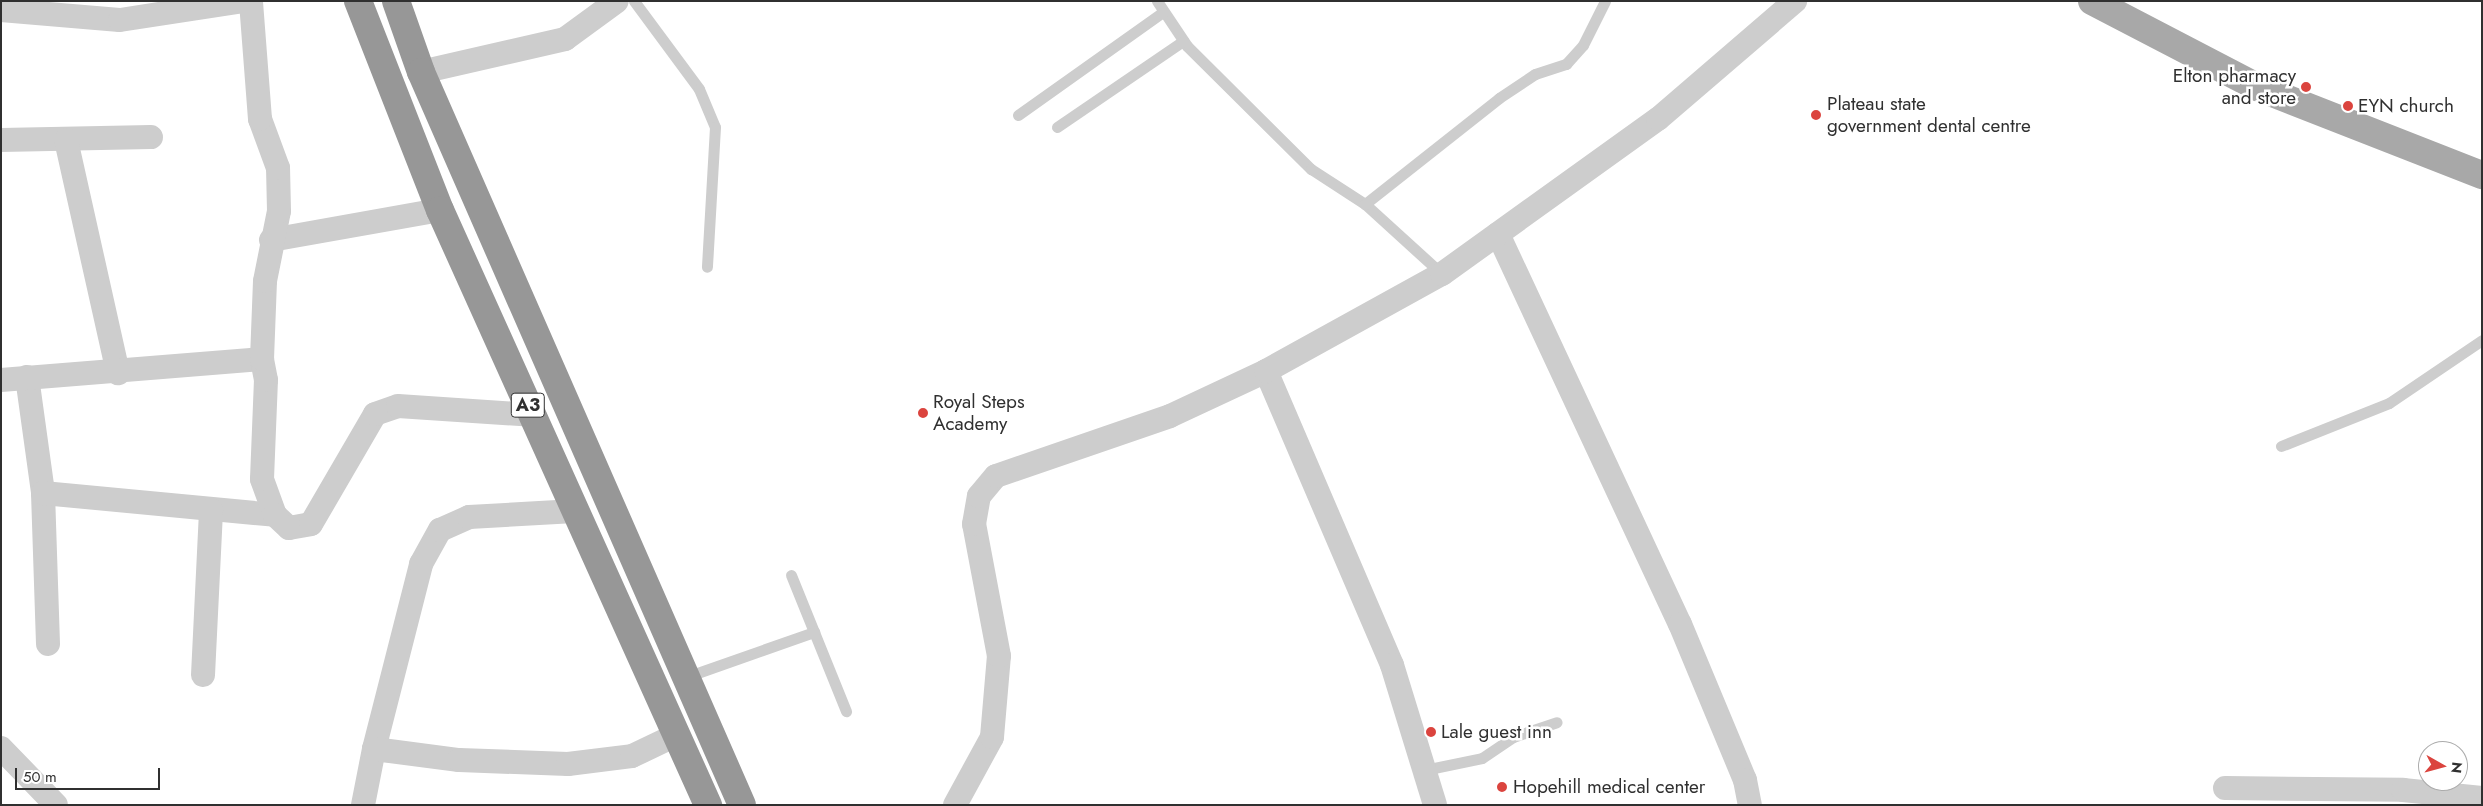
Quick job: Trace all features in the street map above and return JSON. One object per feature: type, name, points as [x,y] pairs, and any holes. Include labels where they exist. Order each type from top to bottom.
[{"type":"highway","name":"A3","points":[[358,1],[440,210],[674,736],[708,805]]},
{"type":"highway","name":"A3","points":[[396,1],[421,72],[742,805]]},
{"type":"highway","points":[[615,604],[626,585],[649,592]]},
{"type":"main road","points":[[2092,1],[2257,87],[2482,174]]},
{"type":"street","points":[[1,10],[120,20],[243,1]]},
{"type":"street","points":[[251,1],[260,119],[278,168],[279,210],[271,240],[262,359],[266,380],[262,479],[275,515],[289,528],[311,524],[376,414],[398,406],[532,415]]},
{"type":"street","points":[[421,72],[565,40],[617,1]]},
{"type":"street","points":[[955,805],[992,737],[999,656],[974,524],[979,496],[996,476],[1170,416],[1266,371],[1442,274],[1658,119],[1795,1]]},
{"type":"street","points":[[1,140],[151,137]]},
{"type":"street","points":[[66,140],[118,373]]},
{"type":"street","points":[[271,240],[440,210]]},
{"type":"street","points":[[1498,234],[1680,624],[1745,780],[1750,805]]},
{"type":"street","points":[[1,380],[118,373],[262,359]]},
{"type":"street","points":[[1266,371],[1392,665],[1435,805]]},
{"type":"street","points":[[27,377],[43,493],[48,644]]},
{"type":"street","points":[[43,493],[275,515]]},
{"type":"street","points":[[203,675],[211,510]]},
{"type":"street","points":[[363,805],[374,749],[421,564],[440,530],[469,517],[575,511]]},
{"type":"street","points":[[374,749],[459,760],[568,764],[632,756],[674,736]]},
{"type":"street","points":[[1,748],[56,805]]},
{"type":"street","points":[[2225,788],[2457,800],[2482,798]]},
{"type":"lane","points":[[634,1],[699,89],[715,127],[707,267]]},
{"type":"lane","points":[[1157,1],[1183,41],[1311,169],[1365,204],[1442,274]]},
{"type":"lane","points":[[1365,204],[1499,98],[1535,74],[1566,64],[1583,46],[1605,1]]},
{"type":"lane","points":[[1018,115],[1163,12]]},
{"type":"lane","points":[[1057,126],[1183,41]]},
{"type":"lane","points":[[2282,446],[2389,403],[2482,340]]},
{"type":"lane","points":[[791,574],[846,711]]},
{"type":"lane","points":[[686,677],[814,632]]},
{"type":"lane","points":[[1424,770],[1482,758],[1513,737],[1557,722]]},
{"type":"place","name":"Elton pharmacy and store","points":[[2306,87]]},
{"type":"place","name":"EYN church","points":[[2348,106]]},
{"type":"place","name":"Plateau state government dental centre","points":[[1816,115]]},
{"type":"place","name":"Royal Steps Academy","points":[[923,413]]},
{"type":"place","name":"Lale guest inn","points":[[1431,732]]},
{"type":"place","name":"Hopehill medical center","points":[[1502,787]]}]
